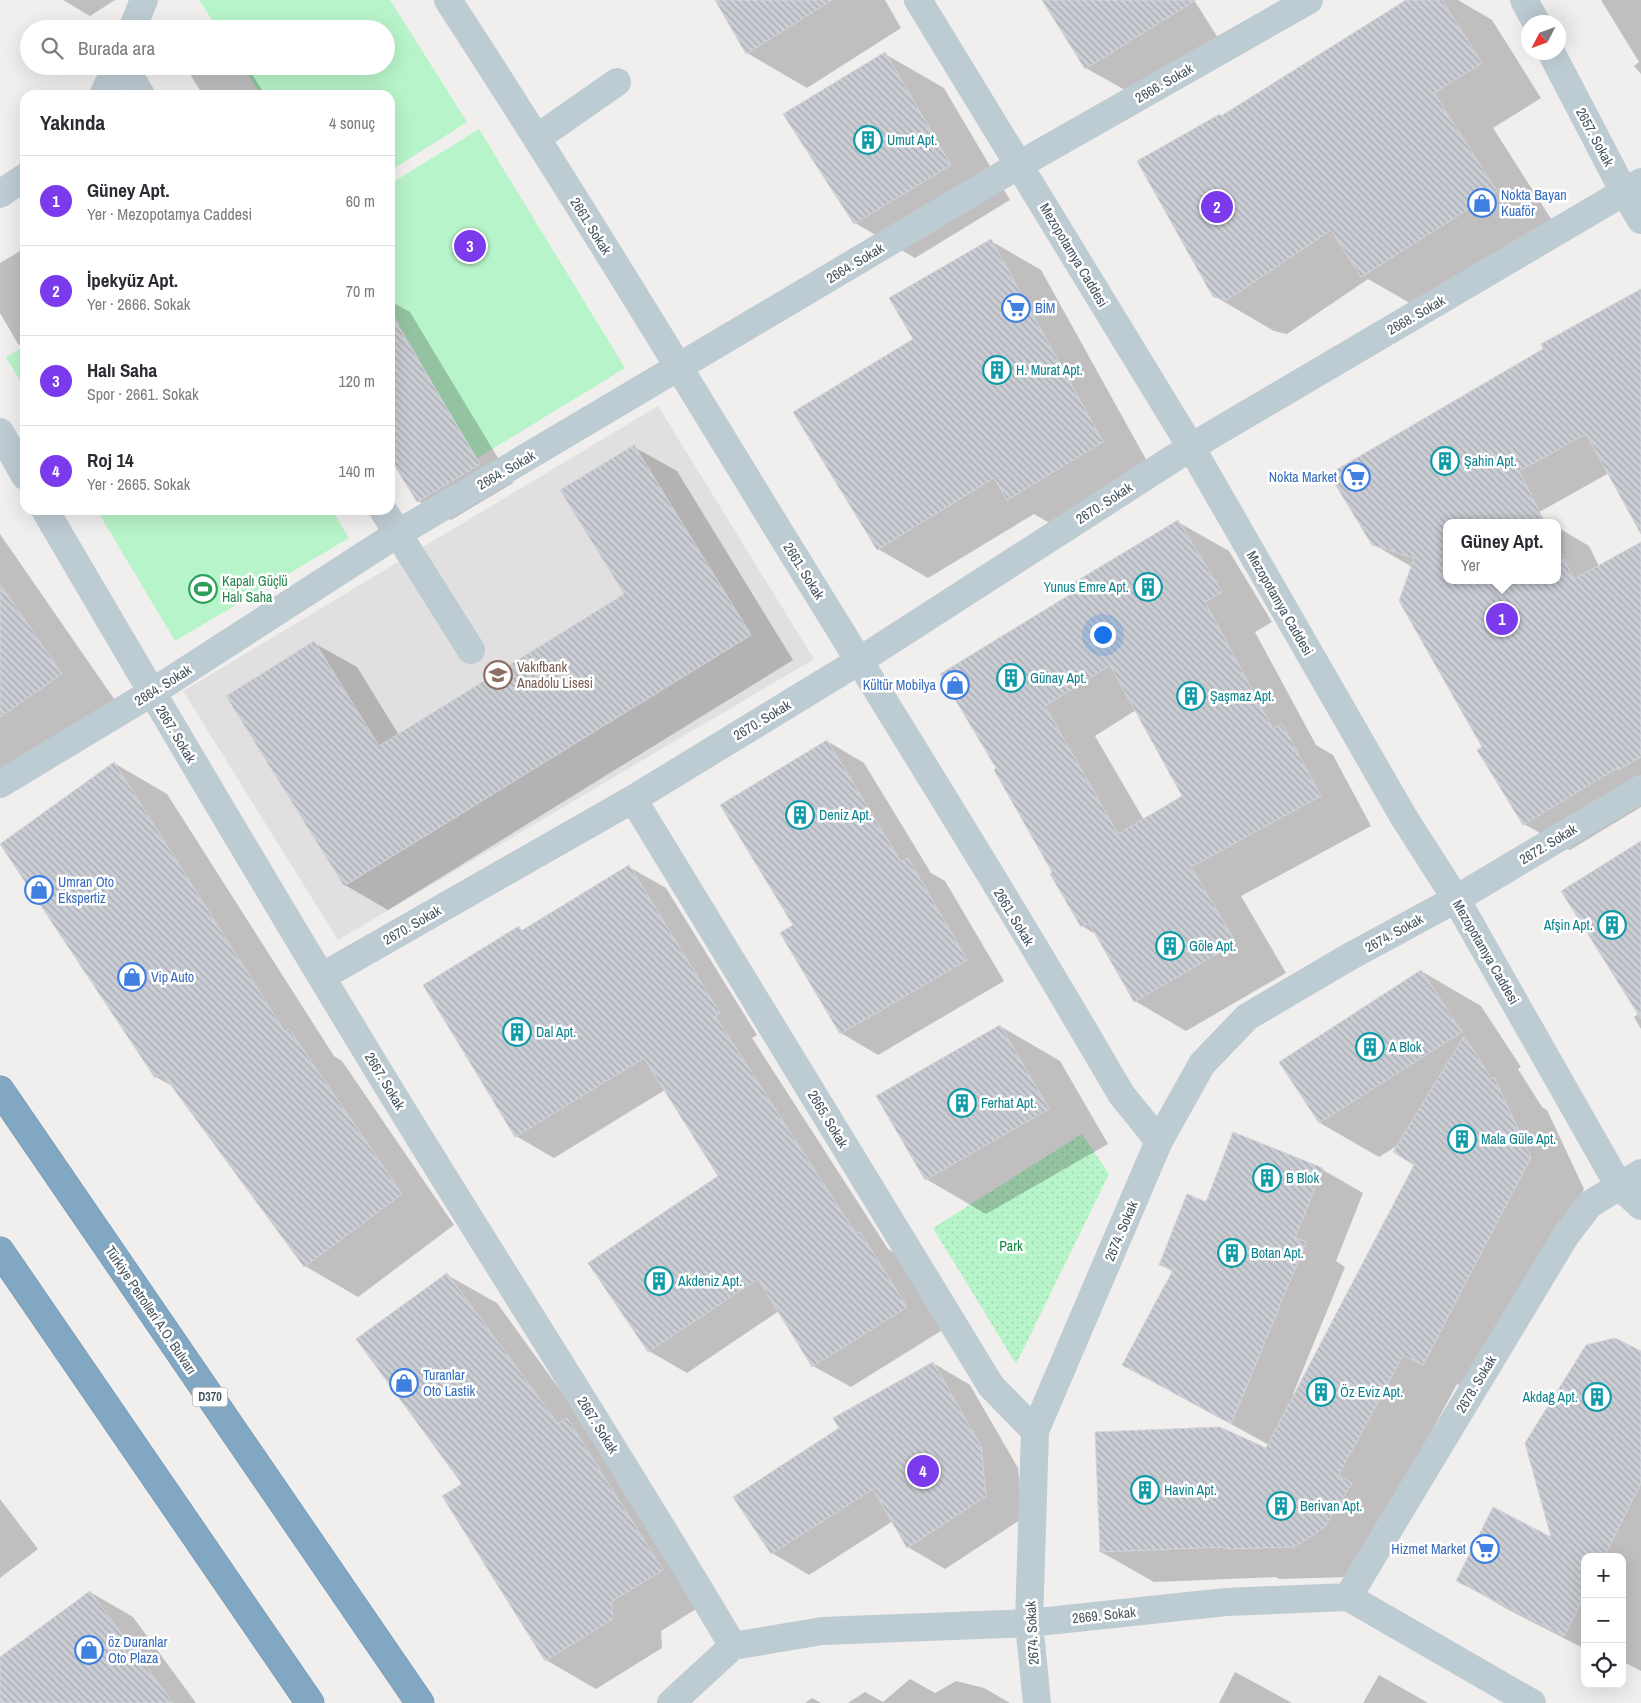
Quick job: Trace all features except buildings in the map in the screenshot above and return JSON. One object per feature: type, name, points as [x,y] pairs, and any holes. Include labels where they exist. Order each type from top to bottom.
[{"type":"highway","name":"Türkiye Petrolleri A.O. Bulvarı","points":[[0,1090],[420,1703]]},
{"type":"highway","points":[[0,1251],[310,1703]]},
{"type":"street","points":[[136,20],[144,0]]},
{"type":"street","name":"2661. Sokak","points":[[448,0],[537,138],[679,368],[1121,1094],[1159,1141]]},
{"type":"street","name":"Mezopotamya Caddesi","points":[[918,0],[1190,447],[1403,816],[1456,898],[1630,1180],[1641,1206]]},
{"type":"street","name":"2666. Sokak","points":[[1019,165],[1309,0]]},
{"type":"street","points":[[1524,0],[1532,15]]},
{"type":"street","name":"2657. Sokak","points":[[1556,60],[1633,187],[1641,220]]},
{"type":"street","points":[[105,90],[113,75]]},
{"type":"street","points":[[129,75],[138,90]]},
{"type":"street","points":[[537,138],[616,82]]},
{"type":"street","name":"2664. Sokak","points":[[0,784],[151,693],[397,534],[1019,165]]},
{"type":"street","points":[[0,194],[20,180]]},
{"type":"street","name":"2668. Sokak","points":[[1190,447],[1633,187]]},
{"type":"street","points":[[0,432],[20,467]]},
{"type":"street","name":"2670. Sokak","points":[[323,976],[633,799],[859,661],[1190,447]]},
{"type":"street","name":"2667. Sokak","points":[[48,515],[151,693],[380,1072],[684,1563],[733,1646]]},
{"type":"street","points":[[386,515],[471,650]]},
{"type":"street","name":"2672. Sokak","points":[[1456,898],[1641,789]]},
{"type":"street","name":"2665. Sokak","points":[[633,799],[990,1386],[1035,1431]]},
{"type":"street","name":"2674. Sokak","points":[[1037,1703],[1029,1623],[1035,1431],[1159,1141],[1202,1064],[1247,1017],[1349,957],[1456,898]]},
{"type":"street","name":"2678. Sokak","points":[[1348,1596],[1566,1235],[1590,1204],[1630,1180]]},
{"type":"street","points":[[1348,1596],[1532,1703]]},
{"type":"street","name":"2669. Sokak","points":[[733,1646],[822,1631],[1029,1623],[1226,1602],[1348,1596]]},
{"type":"street","points":[[671,1703],[733,1646]]},
{"type":"shaded area","name":"Vakıfbank Anadolu Lisesi","points":[[658,406],[814,659],[338,940],[183,691]]},
{"type":"green space","points":[[199,0],[390,0],[467,122],[395,168],[395,90],[258,90],[248,75],[395,75],[395,20],[212,20]]},
{"type":"green space","points":[[479,129],[625,368],[476,459],[395,317],[395,181]]},
{"type":"green space","points":[[20,349],[20,381],[6,357]]},
{"type":"green space","name":"Kapalı Güçlü Halı Saha","points":[[100,515],[335,515],[349,538],[175,641]]},
{"type":"green space","name":"Park","points":[[1082,1134],[1109,1174],[1016,1364],[933,1228]]},
{"type":"place","name":"Umut Apt.","points":[[868,140]]},
{"type":"place","name":"Nokta Bayan Kuaför","points":[[1482,203]]},
{"type":"place","name":"İpekyüz Apt.","points":[[1217,207]]},
{"type":"place","name":"Halı Saha","points":[[470,246]]},
{"type":"place","name":"BİM","points":[[1016,308]]},
{"type":"place","name":"H. Murat Apt.","points":[[997,370]]},
{"type":"place","name":"Şahin Apt.","points":[[1445,461]]},
{"type":"place","name":"Nokta Market","points":[[1356,477]]},
{"type":"place","name":"Yunus Emre Apt.","points":[[1148,587]]},
{"type":"place","name":"Kapalı Güçlü Halı Saha","points":[[203,589]]},
{"type":"place","name":"Güney Apt.","points":[[1502,619]]},
{"type":"place","name":"Vakıfbank Anadolu Lisesi","points":[[498,675]]},
{"type":"place","name":"Günay Apt.","points":[[1011,678]]},
{"type":"place","name":"Kültür Mobilya","points":[[955,685]]},
{"type":"place","name":"Şaşmaz Apt.","points":[[1191,696]]},
{"type":"place","name":"Deniz Apt.","points":[[800,815]]},
{"type":"place","name":"Umran Oto Ekspertiz","points":[[39,890]]},
{"type":"place","name":"Afşin Apt.","points":[[1612,925]]},
{"type":"place","name":"Göle Apt.","points":[[1170,946]]},
{"type":"place","name":"Vip Auto","points":[[132,977]]},
{"type":"place","name":"Dal Apt.","points":[[517,1032]]},
{"type":"place","name":"A Blok","points":[[1370,1047]]},
{"type":"place","name":"Ferhat Apt.","points":[[962,1103]]},
{"type":"place","name":"Mala Güle Apt.","points":[[1462,1139]]},
{"type":"place","name":"B Blok","points":[[1267,1178]]},
{"type":"place","name":"Botan Apt.","points":[[1232,1253]]},
{"type":"place","name":"Akdeniz Apt.","points":[[659,1281]]},
{"type":"place","name":"Turanlar Oto Lastik","points":[[404,1383]]},
{"type":"place","name":"Öz Eviz Apt.","points":[[1321,1392]]},
{"type":"place","name":"Akdağ Apt.","points":[[1597,1397]]},
{"type":"place","name":"Roj 14","points":[[923,1471]]},
{"type":"place","name":"Havin Apt.","points":[[1145,1490]]},
{"type":"place","name":"Berivan Apt.","points":[[1281,1506]]},
{"type":"place","name":"Hizmet Market","points":[[1485,1549]]},
{"type":"place","name":"öz Duranlar Oto Plaza","points":[[89,1650]]}]
